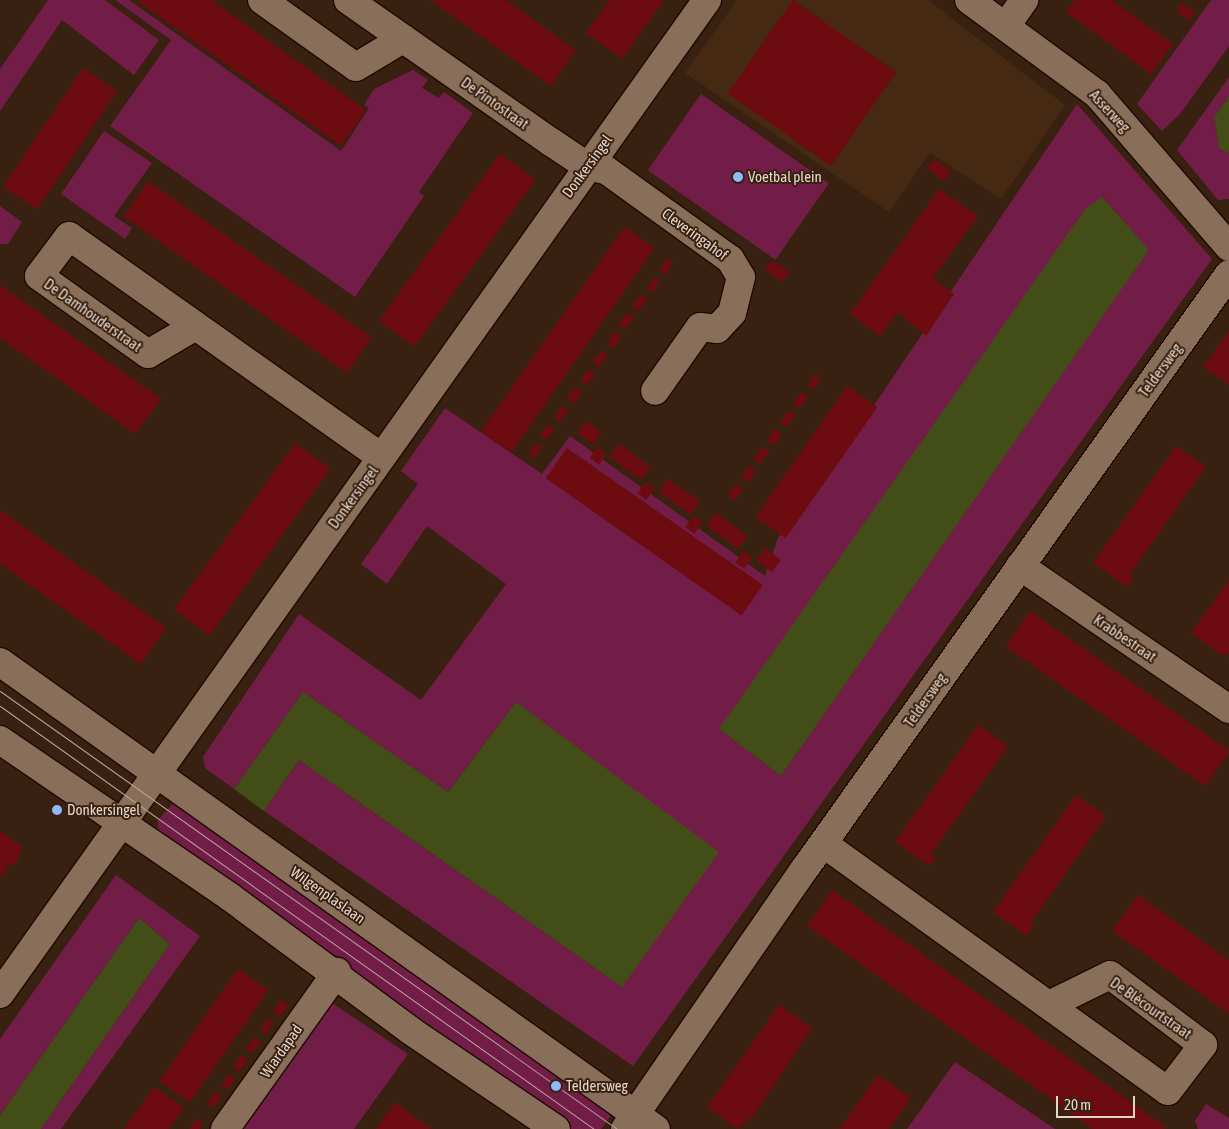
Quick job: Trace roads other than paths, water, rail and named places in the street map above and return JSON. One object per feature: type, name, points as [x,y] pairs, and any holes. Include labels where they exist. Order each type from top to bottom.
[{"type":"street","points":[[262,0],[356,67],[403,39]]},
{"type":"street","name":"De Pintostraat","points":[[348,0],[587,166]]},
{"type":"street","name":"Donkersingel","points":[[0,994],[158,776],[381,457],[707,0]]},
{"type":"street","name":"Asserweg","points":[[969,0],[1096,94],[1229,246]]},
{"type":"street","points":[[1006,26],[1024,0]]},
{"type":"street","name":"Cleveringahof","points":[[587,166],[606,170],[730,259],[742,277],[732,313],[717,329],[700,327],[655,390]]},
{"type":"street","name":"De Damhouderstraat","points":[[194,327],[148,354],[39,276],[69,236],[194,327],[381,457]]},
{"type":"street","name":"Teldersweg","points":[[639,1124],[824,844],[1229,274]]},
{"type":"street","name":"Krabbestraat","points":[[1020,566],[1229,710]]},
{"type":"street","name":"Wilgenplaslaan","points":[[0,662],[639,1124]]},
{"type":"street","points":[[0,740],[336,972],[411,1031],[556,1129]]},
{"type":"street","name":"De Blécourtstraat","points":[[824,844],[1168,1091],[1203,1045],[1110,975],[1049,1005]]},
{"type":"street","name":"Wiardapad","points":[[225,1129],[336,972]]},
{"type":"tram line","points":[[0,691],[617,1129]]},
{"type":"tram line","points":[[0,706],[594,1129]]},
{"type":"place","name":"Voetbal plein","points":[[738,177]]},
{"type":"place","name":"Donkersingel","points":[[57,810]]},
{"type":"place","name":"Teldersweg","points":[[556,1086]]}]
